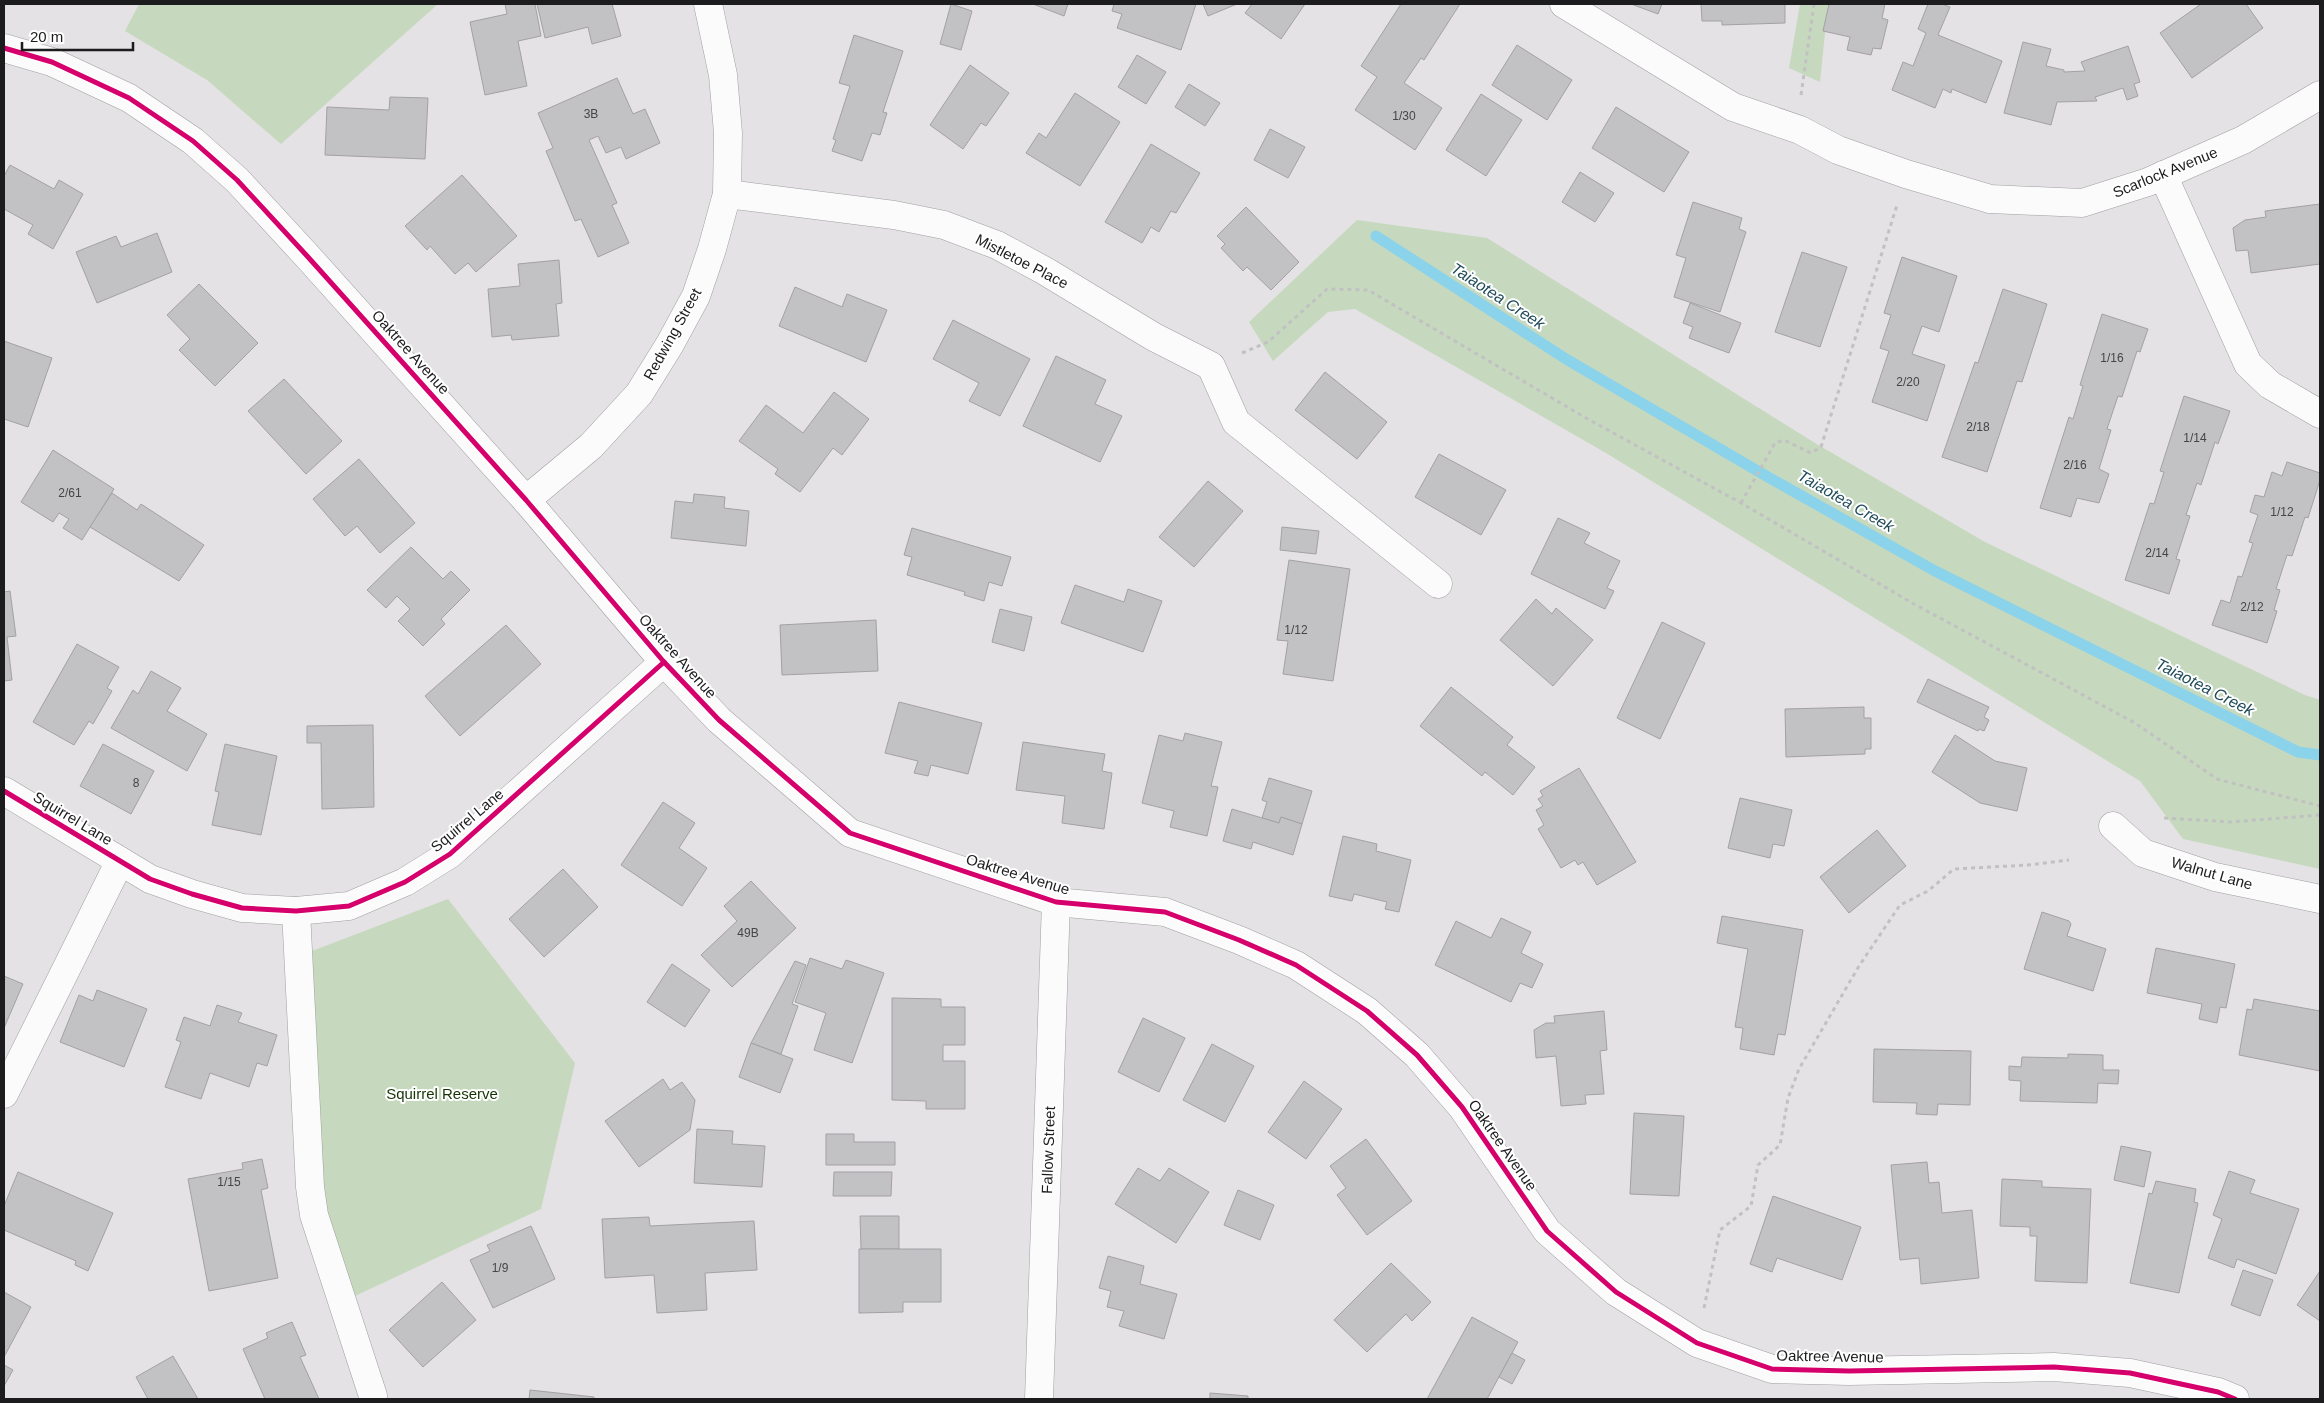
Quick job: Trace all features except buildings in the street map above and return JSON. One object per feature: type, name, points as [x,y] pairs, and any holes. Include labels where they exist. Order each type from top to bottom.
[{"type":"street","name":"Redwing Street","points":[[526,500],[590,446],[639,394],[670,344],[696,296],[712,250],[727,194],[728,133],[723,75],[708,4]]},
{"type":"street","name":"Scarlock Avenue","points":[[1564,4],[1733,107],[1800,130],[1838,150],[1906,174],[1990,199],[2082,203],[2148,182],[2243,140],[2320,95]]},
{"type":"street","name":"Oaktree Avenue","points":[[4,48],[52,62],[98,82],[136,102],[193,142],[236,180],[308,257],[526,500],[664,662],[719,720],[850,832],[1056,902],[1165,912],[1239,940],[1296,965],[1367,1011],[1417,1055],[1462,1108],[1547,1231],[1616,1292],[1697,1343],[1772,1369],[1849,1371],[2054,1367],[2130,1373],[2218,1392],[2236,1399]]},
{"type":"street","points":[[2163,175],[2248,364],[2270,385],[2320,414]]},
{"type":"street","name":"Mistletoe Place","points":[[727,194],[894,215],[944,225],[997,245],[1045,271],[1154,337],[1211,366]]},
{"type":"street","points":[[1211,366],[1236,422],[1438,584]]},
{"type":"street","name":"Squirrel Lane","points":[[4,791],[150,878],[192,894],[242,908],[296,911],[349,906],[405,882],[450,854],[664,662]]},
{"type":"street","name":"Walnut Lane","points":[[2113,826],[2144,853],[2215,877],[2320,898]]},
{"type":"street","points":[[4,1094],[120,861]]},
{"type":"street","name":"Fallow Street","points":[[1039,1399],[1056,902]]},
{"type":"street","points":[[296,911],[310,1187],[314,1214],[373,1396]]},
{"type":"path","points":[[1800,130],[1801,91],[1814,4]]},
{"type":"path","points":[[1741,503],[1775,443],[1784,440],[1811,453],[1821,447],[1906,174]]},
{"type":"path","points":[[1211,366],[1268,342],[1327,289],[1368,290],[1586,418],[1741,503],[1914,604],[2135,723],[2217,779],[2320,806]]},
{"type":"path","points":[[2164,818],[2231,822],[2320,815]]},
{"type":"path","points":[[1697,1343],[1720,1230],[1751,1206],[1758,1165],[1780,1145],[1788,1098],[1799,1069],[1860,966],[1900,905],[1928,891],[1954,868],[2028,865],[2069,860]]},
{"type":"green space","points":[[139,4],[438,4],[281,144],[207,80],[125,31]]},
{"type":"green space","points":[[1800,4],[1828,4],[1820,82],[1789,68]]},
{"type":"green space","points":[[1357,220],[1487,238],[1815,443],[1985,542],[2305,695],[2320,700],[2320,869],[2183,839],[2140,781],[1606,453],[1355,309],[1328,312],[1273,361],[1249,322]]},
{"type":"green space","name":"Squirrel Reserve","points":[[448,899],[575,1063],[541,1209],[355,1296],[325,1212],[312,951]]},
{"type":"waterway","name":"Taiaotea Creek","points":[[1376,236],[1566,359],[1768,477],[1935,571],[2298,752],[2320,755]]},
{"type":"cycle path","points":[[4,48],[52,62],[129,98],[193,141],[237,180],[526,500],[664,662],[719,720],[850,833],[1056,902],[1165,912],[1239,940],[1296,965],[1367,1011],[1417,1055],[1462,1107],[1547,1231],[1616,1292],[1697,1343],[1772,1369],[1849,1371],[2054,1367],[2130,1373],[2218,1392],[2235,1399]]},
{"type":"cycle path","points":[[4,791],[150,879],[192,894],[242,908],[296,911],[349,906],[405,882],[450,854],[664,662]]}]
